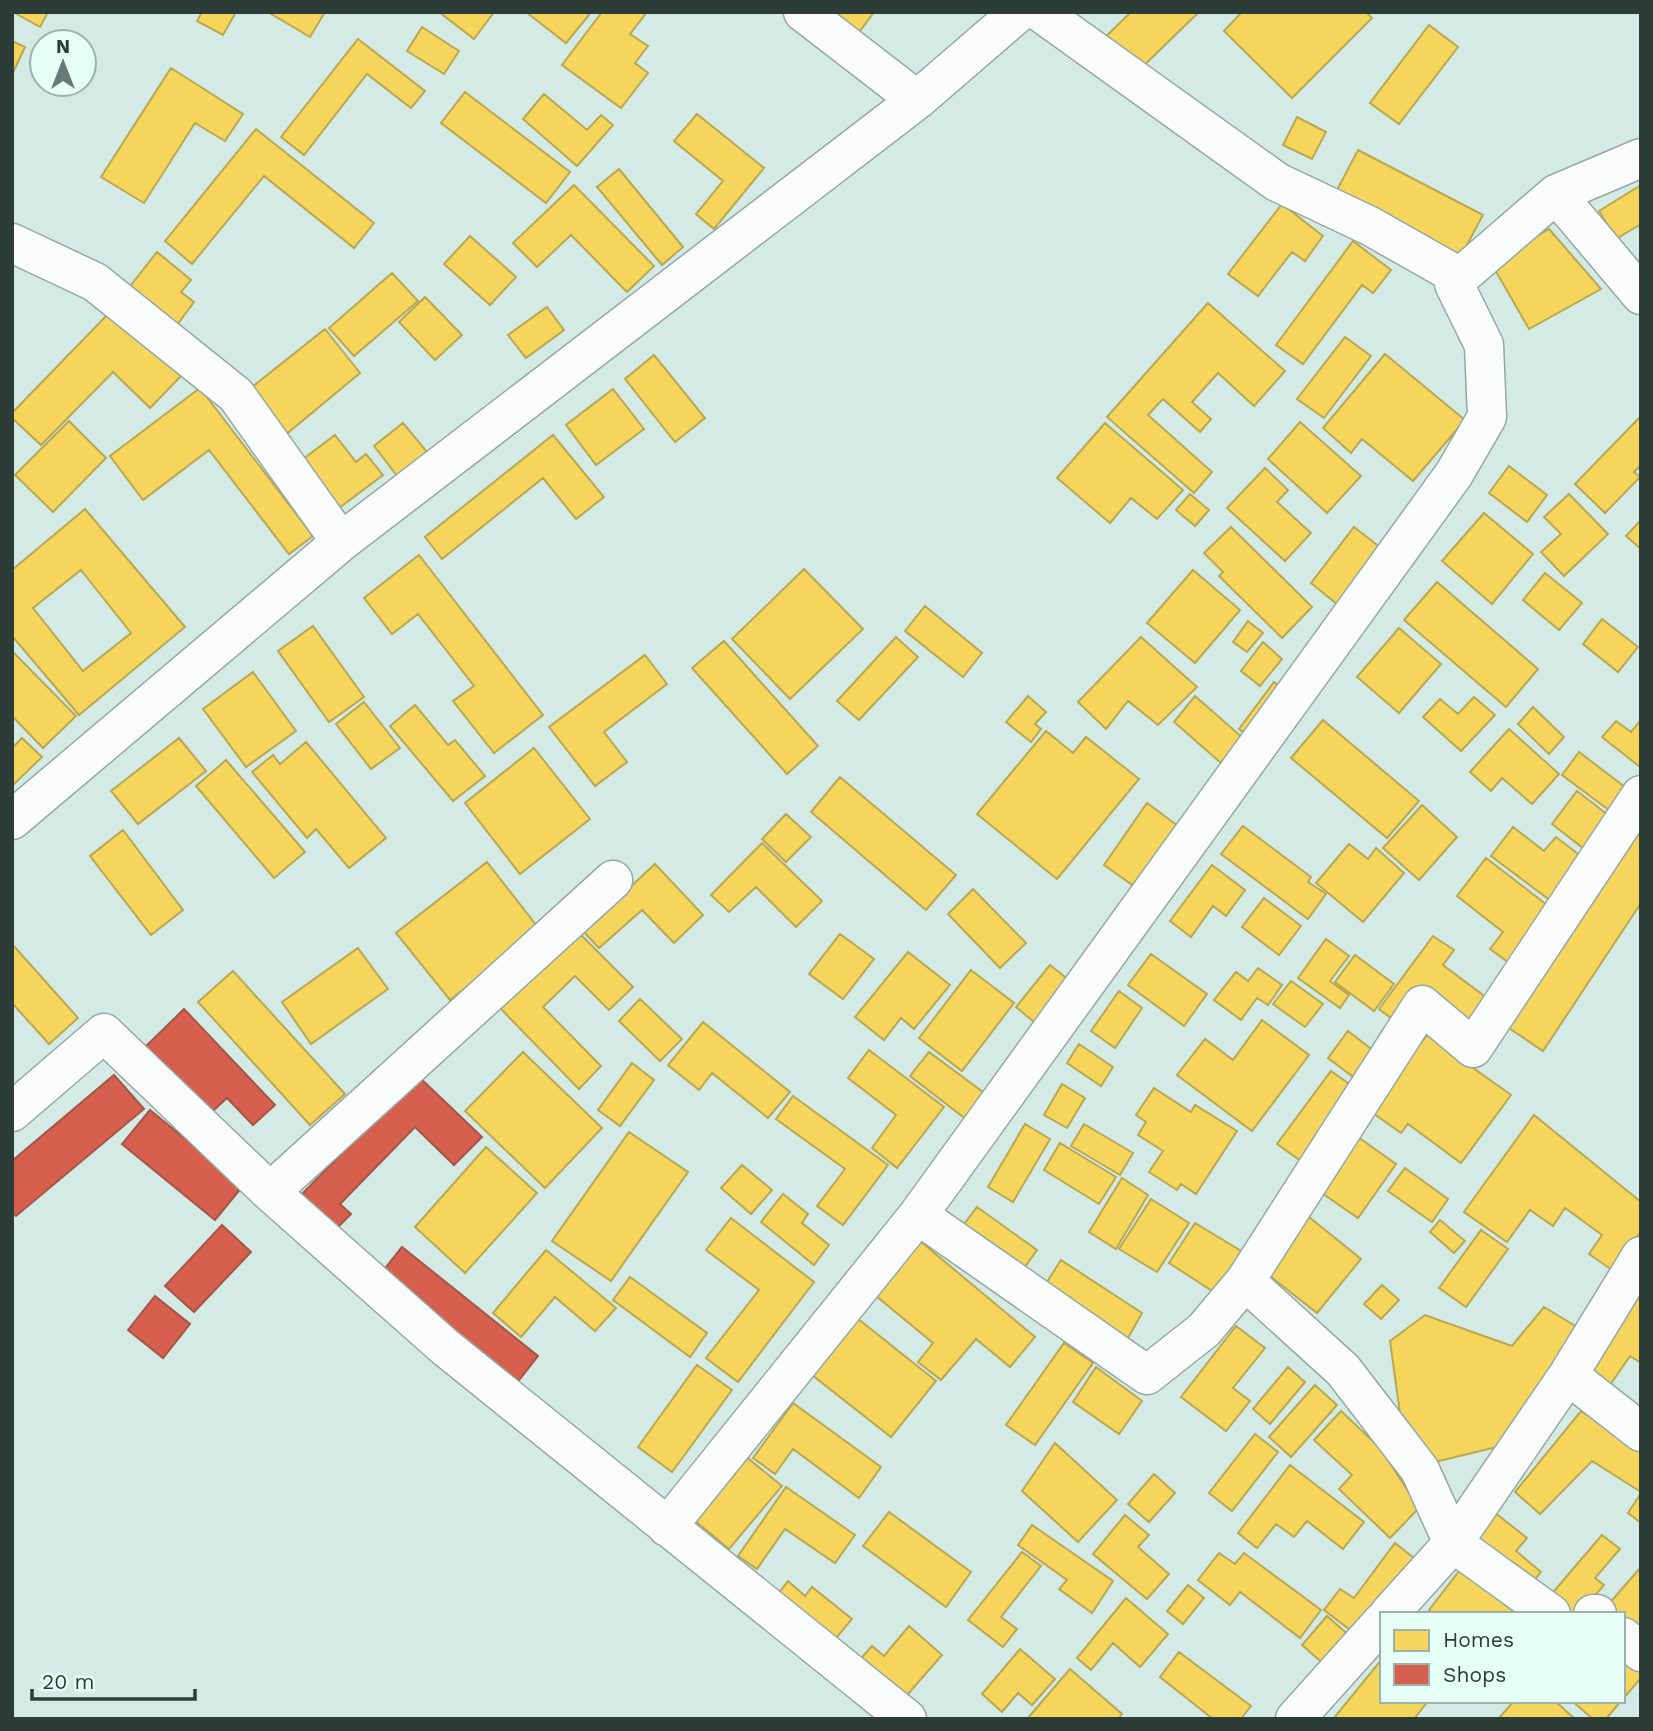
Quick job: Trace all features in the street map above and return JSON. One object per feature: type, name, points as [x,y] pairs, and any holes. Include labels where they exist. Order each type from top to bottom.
[{"type":"street","points":[[803,12],[917,100]]},
{"type":"street","points":[[12,820],[341,542],[917,100],[1019,12]]},
{"type":"street","points":[[1040,12],[1277,182],[1370,226],[1460,277]]},
{"type":"street","points":[[667,1527],[918,1215],[1454,474],[1487,417],[1484,345],[1454,284],[1556,194],[1641,158]]},
{"type":"street","points":[[1556,194],[1641,295]]},
{"type":"street","points":[[12,243],[95,282],[236,395],[341,542]]},
{"type":"street","points":[[918,1215],[1147,1374],[1203,1329],[1245,1281],[1422,1005],[1473,1048],[1641,795]]},
{"type":"street","points":[[270,1192],[613,880]]},
{"type":"street","points":[[12,1112],[104,1033],[270,1192],[445,1347],[907,1719]]},
{"type":"street","points":[[1391,1612],[1453,1543],[1568,1376],[1641,1256]]},
{"type":"street","points":[[1245,1281],[1343,1370],[1420,1470],[1453,1543],[1548,1612]]},
{"type":"street","points":[[1568,1376],[1641,1432]]},
{"type":"street","points":[[1295,1719],[1380,1624]]},
{"type":"street","points":[[1625,1639],[1641,1652]]},
{"type":"building: Homes","points":[[13,12],[48,12],[40,27]]},
{"type":"building: Homes","points":[[202,12],[236,12],[223,35],[197,21]]},
{"type":"building: Homes","points":[[268,12],[325,12],[310,37]]},
{"type":"building: Homes","points":[[439,12],[494,12],[474,39]]},
{"type":"building: Homes","points":[[526,12],[586,12],[589,15],[566,43]]},
{"type":"building: Homes","points":[[602,12],[647,12],[630,34],[648,46],[635,63],[648,73],[621,108],[562,65]]},
{"type":"building: Homes","points":[[824,12],[874,12],[857,35]]},
{"type":"building: Homes","points":[[1131,12],[1199,12],[1131,78],[1099,43]]},
{"type":"building: Homes","points":[[1242,12],[1366,12],[1372,18],[1292,98],[1224,31]]},
{"type":"building: Homes","points":[[1429,25],[1458,47],[1399,124],[1370,103]]},
{"type":"building: Homes","points":[[422,27],[459,51],[444,74],[407,51]]},
{"type":"building: Homes","points":[[358,39],[425,91],[411,108],[367,74],[304,155],[281,137]]},
{"type":"building: Homes","points":[[12,41],[25,47],[12,75]]},
{"type":"building: Homes","points":[[171,68],[243,114],[225,141],[195,123],[144,203],[101,177]]},
{"type":"building: Homes","points":[[465,92],[570,172],[546,203],[441,123]]},
{"type":"building: Homes","points":[[544,94],[587,130],[601,115],[613,125],[577,166],[523,119]]},
{"type":"building: Homes","points":[[697,114],[764,168],[714,229],[696,214],[723,181],[674,141]]},
{"type":"building: Homes","points":[[1297,117],[1326,132],[1312,159],[1283,145]]},
{"type":"building: Homes","points":[[256,129],[374,223],[354,248],[264,176],[192,264],[165,241]]},
{"type":"building: Homes","points":[[1358,150],[1483,215],[1461,256],[1337,190]]},
{"type":"building: Homes","points":[[619,169],[683,247],[662,265],[597,187]]},
{"type":"building: Homes","points":[[574,185],[654,266],[627,292],[571,235],[537,267],[513,243]]},
{"type":"building: Homes","points":[[1641,185],[1641,224],[1616,239],[1599,211]]},
{"type":"building: Homes","points":[[1282,204],[1323,236],[1305,261],[1292,252],[1258,296],[1228,274]]},
{"type":"building: Homes","points":[[1549,229],[1601,289],[1529,329],[1490,261]]},
{"type":"building: Homes","points":[[470,236],[516,277],[490,305],[444,264]]},
{"type":"building: Homes","points":[[1353,241],[1391,270],[1373,293],[1362,285],[1303,364],[1276,345]]},
{"type":"building: Homes","points":[[157,252],[191,280],[181,292],[194,302],[174,329],[127,290]]},
{"type":"building: Homes","points":[[392,273],[418,301],[354,356],[329,328]]},
{"type":"building: Homes","points":[[425,297],[462,335],[435,360],[399,322]]},
{"type":"building: Homes","points":[[1208,303],[1285,371],[1254,406],[1218,373],[1192,402],[1211,419],[1200,432],[1163,399],[1148,415],[1212,472],[1194,493],[1107,417]]},
{"type":"building: Homes","points":[[547,307],[564,330],[526,358],[508,335]]},
{"type":"building: Homes","points":[[113,309],[182,375],[150,408],[113,372],[41,445],[12,418],[12,413]]},
{"type":"building: Homes","points":[[325,329],[360,373],[284,436],[247,391]]},
{"type":"building: Homes","points":[[1345,337],[1371,356],[1324,418],[1297,399]]},
{"type":"building: Homes","points":[[1385,354],[1465,420],[1413,481],[1362,439],[1351,453],[1323,428]]},
{"type":"building: Homes","points":[[654,355],[705,418],[675,442],[625,379]]},
{"type":"building: Homes","points":[[200,388],[313,536],[289,554],[209,450],[143,500],[110,456]]},
{"type":"building: Homes","points":[[613,389],[644,429],[596,465],[566,425]]},
{"type":"building: Homes","points":[[1641,416],[1641,465],[1634,472],[1640,477],[1605,513],[1575,484]]},
{"type":"building: Homes","points":[[69,421],[106,458],[53,512],[15,475]]},
{"type":"building: Homes","points":[[1300,422],[1361,476],[1327,513],[1268,459]]},
{"type":"building: Homes","points":[[403,423],[428,453],[398,477],[374,446]]},
{"type":"building: Homes","points":[[1105,423],[1183,490],[1157,519],[1131,498],[1110,523],[1057,478]]},
{"type":"building: Homes","points":[[335,435],[356,462],[366,454],[383,475],[339,508],[302,460]]},
{"type":"building: Homes","points":[[553,435],[604,497],[576,519],[543,478],[442,559],[425,537]]},
{"type":"building: Homes","points":[[1509,466],[1547,495],[1527,522],[1489,493]]},
{"type":"building: Homes","points":[[1265,468],[1288,490],[1277,502],[1311,533],[1285,561],[1227,508]]},
{"type":"building: Homes","points":[[1190,494],[1209,510],[1195,526],[1176,510]]},
{"type":"building: Homes","points":[[1569,494],[1608,534],[1564,576],[1541,552],[1561,534],[1544,517]]},
{"type":"building: Homes","points":[[85,509],[185,627],[79,715],[12,636],[12,570]],"holes":[[[81,570],[131,633],[83,671],[33,608]]]},
{"type":"building: Homes","points":[[1484,513],[1533,554],[1492,604],[1442,561]]},
{"type":"building: Homes","points":[[1641,520],[1641,549],[1626,536]]},
{"type":"building: Homes","points":[[1231,527],[1312,607],[1282,638],[1219,576],[1223,572],[1204,553]]},
{"type":"building: Homes","points":[[1354,527],[1381,548],[1338,605],[1311,583]]},
{"type":"building: Homes","points":[[419,555],[543,715],[494,753],[453,701],[474,686],[418,614],[392,634],[364,598]]},
{"type":"building: Homes","points":[[804,569],[863,629],[790,699],[732,639]]},
{"type":"building: Homes","points":[[1193,570],[1240,610],[1195,663],[1147,623]]},
{"type":"building: Homes","points":[[1545,573],[1582,603],[1559,630],[1523,600]]},
{"type":"building: Homes","points":[[1437,582],[1538,669],[1506,707],[1404,620]]},
{"type":"building: Homes","points":[[925,606],[982,653],[963,677],[905,631]]},
{"type":"building: Homes","points":[[1602,619],[1638,647],[1618,672],[1583,644]]},
{"type":"building: Homes","points":[[1248,621],[1263,633],[1247,652],[1233,642]]},
{"type":"building: Homes","points":[[313,626],[364,697],[329,722],[278,651]]},
{"type":"building: Homes","points":[[1399,628],[1441,664],[1399,713],[1357,677]]},
{"type":"building: Homes","points":[[896,637],[918,657],[859,720],[837,701]]},
{"type":"building: Homes","points":[[1141,637],[1197,687],[1158,725],[1128,701],[1106,729],[1078,702]]},
{"type":"building: Homes","points":[[724,641],[818,746],[787,774],[692,668]]},
{"type":"building: Homes","points":[[1263,642],[1282,659],[1260,686],[1241,671]]},
{"type":"building: Homes","points":[[12,651],[76,716],[43,748],[12,716]]},
{"type":"building: Homes","points":[[645,655],[667,684],[604,732],[627,762],[595,786],[549,727]]},
{"type":"building: Homes","points":[[253,672],[296,731],[246,767],[203,709]]},
{"type":"building: Homes","points":[[1274,682],[1290,694],[1254,740],[1239,729]]},
{"type":"building: Homes","points":[[1028,696],[1046,712],[1035,724],[1041,729],[1031,742],[1006,722]]},
{"type":"building: Homes","points":[[1195,696],[1243,738],[1221,763],[1174,722]]},
{"type":"building: Homes","points":[[1474,697],[1495,715],[1461,751],[1423,717],[1440,699],[1458,714]]},
{"type":"building: Homes","points":[[364,702],[400,748],[371,769],[336,724]]},
{"type":"building: Homes","points":[[415,705],[448,745],[455,740],[485,776],[453,801],[390,726]]},
{"type":"building: Homes","points":[[1533,707],[1564,737],[1549,754],[1518,724]]},
{"type":"building: Homes","points":[[1323,720],[1419,801],[1387,838],[1291,758]]},
{"type":"building: Homes","points":[[1641,720],[1640,767],[1602,737],[1616,721],[1631,732]]},
{"type":"building: Homes","points":[[1509,729],[1559,774],[1532,804],[1502,778],[1491,791],[1470,772]]},
{"type":"building: Homes","points":[[1046,731],[1073,753],[1086,737],[1139,779],[1057,879],[977,814]]},
{"type":"building: Homes","points":[[22,738],[42,757],[12,786],[12,748]]},
{"type":"building: Homes","points":[[179,738],[206,771],[138,824],[111,791]]},
{"type":"building: Homes","points":[[306,742],[386,838],[349,868],[316,829],[307,838],[252,772],[273,755],[280,764]]},
{"type":"building: Homes","points":[[534,748],[590,819],[520,874],[465,803]]},
{"type":"building: Homes","points":[[1579,752],[1634,794],[1617,816],[1562,775]]},
{"type":"building: Homes","points":[[226,760],[305,852],[274,878],[196,786]]},
{"type":"building: Homes","points":[[840,777],[956,875],[926,910],[811,812]]},
{"type":"building: Homes","points":[[1577,791],[1608,815],[1583,848],[1552,824]]},
{"type":"building: Homes","points":[[1147,803],[1182,829],[1138,889],[1104,865]]},
{"type":"building: Homes","points":[[1641,804],[1641,903],[1543,1051],[1497,1020]]},
{"type":"building: Homes","points":[[1422,805],[1457,837],[1419,880],[1383,848]]},
{"type":"building: Homes","points":[[786,814],[811,837],[786,862],[762,839]]},
{"type":"building: Homes","points":[[1243,826],[1311,877],[1308,882],[1326,894],[1308,919],[1221,854]]},
{"type":"building: Homes","points":[[1513,827],[1544,851],[1556,837],[1591,864],[1559,907],[1491,856]]},
{"type":"building: Homes","points":[[123,830],[183,910],[151,935],[90,856]]},
{"type":"building: Homes","points":[[762,843],[822,901],[796,927],[756,887],[729,912],[711,895]]},
{"type":"building: Homes","points":[[1349,844],[1368,859],[1376,848],[1404,873],[1363,922],[1316,883]]},
{"type":"building: Homes","points":[[1486,858],[1556,912],[1515,967],[1490,949],[1503,932],[1457,896]]},
{"type":"building: Homes","points":[[487,862],[540,930],[450,1000],[396,933]]},
{"type":"building: Homes","points":[[655,864],[703,915],[674,943],[642,910],[599,948],[583,931]]},
{"type":"building: Homes","points":[[1212,865],[1245,890],[1226,916],[1213,906],[1191,937],[1170,921]]},
{"type":"building: Homes","points":[[973,889],[1026,943],[1000,968],[948,914]]},
{"type":"building: Homes","points":[[1264,898],[1301,926],[1279,955],[1242,927]]},
{"type":"building: Homes","points":[[575,929],[633,987],[609,1010],[575,976],[543,1007],[601,1066],[579,1089],[498,1006]]},
{"type":"building: Homes","points":[[840,934],[874,959],[843,999],[809,974]]},
{"type":"building: Homes","points":[[1433,936],[1454,950],[1443,965],[1495,1004],[1477,1029],[1400,1025],[1379,1009]]},
{"type":"building: Homes","points":[[1326,939],[1349,956],[1330,981],[1349,995],[1340,1008],[1298,978]]},
{"type":"building: Homes","points":[[12,944],[78,1018],[49,1044],[12,1003]]},
{"type":"building: Homes","points":[[358,948],[388,989],[311,1044],[282,1002]]},
{"type":"building: Homes","points":[[908,952],[950,985],[914,1029],[901,1018],[884,1040],[855,1017]]},
{"type":"building: Homes","points":[[1151,954],[1207,994],[1184,1026],[1128,985]]},
{"type":"building: Homes","points":[[1355,955],[1394,984],[1374,1011],[1335,982]]},
{"type":"building: Homes","points":[[1050,965],[1070,981],[1034,1022],[1016,1007]]},
{"type":"building: Homes","points":[[1258,968],[1282,985],[1268,1005],[1257,998],[1241,1020],[1214,1000],[1236,972],[1248,981]]},
{"type":"building: Homes","points":[[971,970],[1014,1003],[962,1071],[919,1038]]},
{"type":"building: Homes","points":[[233,971],[345,1094],[310,1125],[198,1002]]},
{"type":"building: Homes","points":[[1291,981],[1323,1004],[1305,1027],[1273,1004]]},
{"type":"building: Homes","points":[[1119,991],[1142,1008],[1115,1048],[1091,1031]]},
{"type":"building: Homes","points":[[640,999],[682,1039],[660,1061],[619,1021]]},
{"type":"building: Homes","points":[[1262,1020],[1309,1055],[1252,1131],[1177,1075],[1205,1039],[1233,1060]]},
{"type":"building: Homes","points":[[703,1022],[790,1092],[768,1118],[712,1073],[699,1090],[668,1065]]},
{"type":"building: Homes","points":[[1348,1031],[1375,1052],[1356,1079],[1328,1058]]},
{"type":"building: Homes","points":[[1427,1035],[1511,1095],[1461,1163],[1408,1124],[1401,1133],[1370,1111]]},
{"type":"building: Homes","points":[[1079,1044],[1113,1067],[1101,1086],[1067,1063]]},
{"type":"building: Homes","points":[[869,1050],[944,1107],[897,1168],[872,1148],[896,1115],[848,1078]]},
{"type":"building: Homes","points":[[523,1052],[602,1128],[545,1188],[465,1111]]},
{"type":"building: Homes","points":[[929,1052],[991,1098],[971,1123],[910,1076]]},
{"type":"building: Homes","points":[[632,1063],[654,1080],[620,1126],[598,1110]]},
{"type":"building: Homes","points":[[1331,1071],[1355,1088],[1301,1161],[1277,1144]]},
{"type":"building: Homes","points":[[1062,1084],[1085,1098],[1067,1128],[1044,1115]]},
{"type":"building: Homes","points":[[1154,1088],[1191,1112],[1195,1105],[1237,1131],[1196,1194],[1181,1184],[1177,1190],[1149,1172],[1163,1151],[1138,1135],[1146,1122],[1136,1115]]},
{"type":"building: Homes","points":[[793,1096],[888,1165],[843,1225],[817,1206],[845,1169],[776,1119]]},
{"type":"building: Homes","points":[[1534,1115],[1641,1202],[1641,1231],[1612,1270],[1589,1254],[1602,1235],[1565,1208],[1553,1226],[1530,1210],[1507,1242],[1464,1212]]},
{"type":"building: Homes","points":[[1025,1124],[1050,1139],[1013,1202],[988,1187]]},
{"type":"building: Homes","points":[[1084,1124],[1133,1153],[1120,1175],[1071,1146]]},
{"type":"building: Homes","points":[[629,1132],[688,1172],[611,1281],[552,1241]]},
{"type":"building: Homes","points":[[1358,1137],[1396,1164],[1358,1218],[1319,1191]]},
{"type":"building: Homes","points":[[1060,1143],[1116,1177],[1099,1204],[1044,1170]]},
{"type":"building: Homes","points":[[486,1147],[537,1193],[465,1273],[415,1227]]},
{"type":"building: Homes","points":[[742,1165],[772,1190],[751,1214],[721,1188]]},
{"type":"building: Homes","points":[[1405,1168],[1448,1199],[1432,1222],[1388,1191]]},
{"type":"building: Homes","points":[[1122,1178],[1148,1195],[1116,1249],[1089,1232]]},
{"type":"building: Homes","points":[[783,1194],[808,1214],[802,1223],[829,1245],[814,1265],[761,1222]]},
{"type":"building: Homes","points":[[1151,1199],[1189,1223],[1157,1272],[1119,1249]]},
{"type":"building: Homes","points":[[977,1207],[1037,1250],[1020,1274],[959,1231]]},
{"type":"building: Homes","points":[[1309,1217],[1361,1259],[1317,1313],[1265,1272]]},
{"type":"building: Homes","points":[[731,1218],[814,1282],[738,1382],[706,1358],[759,1290],[706,1250]]},
{"type":"building: Homes","points":[[1440,1220],[1465,1241],[1454,1253],[1430,1232]]},
{"type":"building: Homes","points":[[1195,1223],[1243,1252],[1217,1294],[1169,1263]]},
{"type":"building: Homes","points":[[1481,1230],[1508,1249],[1466,1307],[1439,1288]]},
{"type":"building: Homes","points":[[920,1241],[1035,1337],[1010,1367],[976,1339],[941,1380],[918,1362],[933,1343],[875,1295]]},
{"type":"building: Homes","points":[[546,1250],[616,1308],[595,1331],[555,1297],[521,1337],[493,1313]]},
{"type":"building: Homes","points":[[1061,1260],[1142,1313],[1128,1338],[1045,1285]]},
{"type":"building: Homes","points":[[630,1277],[707,1333],[690,1357],[613,1300]]},
{"type":"building: Homes","points":[[1641,1281],[1641,1363],[1630,1356],[1610,1385],[1582,1366]]},
{"type":"building: Homes","points":[[1382,1285],[1399,1300],[1381,1319],[1364,1304]]},
{"type":"building: Homes","points":[[1544,1307],[1582,1330],[1509,1444],[1435,1462],[1402,1428],[1390,1341],[1425,1315],[1512,1346]]},
{"type":"building: Homes","points":[[857,1318],[936,1381],[891,1437],[812,1375]]},
{"type":"building: Homes","points":[[1236,1326],[1265,1348],[1233,1388],[1250,1401],[1226,1431],[1181,1397]]},
{"type":"building: Homes","points":[[1064,1343],[1093,1363],[1035,1445],[1006,1425]]},
{"type":"building: Homes","points":[[697,1365],[732,1390],[672,1472],[638,1447]]},
{"type":"building: Homes","points":[[1096,1367],[1142,1401],[1119,1434],[1073,1402]]},
{"type":"building: Homes","points":[[1288,1367],[1305,1382],[1270,1424],[1253,1409]]},
{"type":"building: Homes","points":[[1315,1385],[1337,1405],[1291,1457],[1269,1437]]},
{"type":"building: Homes","points":[[793,1403],[881,1467],[859,1498],[793,1449],[775,1474],[753,1458]]},
{"type":"building: Homes","points":[[1341,1411],[1380,1448],[1419,1508],[1390,1538],[1339,1489],[1352,1475],[1314,1440]]},
{"type":"building: Homes","points":[[1581,1411],[1641,1450],[1641,1492],[1592,1461],[1540,1514],[1515,1492]]},
{"type":"building: Homes","points":[[1255,1434],[1278,1452],[1232,1511],[1209,1493]]},
{"type":"building: Homes","points":[[1055,1443],[1117,1500],[1078,1542],[1022,1491]]},
{"type":"building: Homes","points":[[745,1456],[782,1486],[729,1549],[693,1519]]},
{"type":"building: Homes","points":[[1290,1465],[1364,1522],[1343,1549],[1307,1521],[1294,1537],[1276,1524],[1257,1548],[1238,1533]]},
{"type":"building: Homes","points":[[1154,1474],[1175,1493],[1149,1522],[1128,1504]]},
{"type":"building: Homes","points":[[786,1487],[855,1535],[835,1563],[785,1529],[757,1569],[738,1556]]},
{"type":"building: Homes","points":[[1641,1493],[1641,1523],[1628,1513]]},
{"type":"building: Homes","points":[[1489,1508],[1527,1538],[1516,1551],[1541,1572],[1527,1589],[1465,1536]]},
{"type":"building: Homes","points":[[889,1512],[971,1572],[946,1607],[863,1546]]},
{"type":"building: Homes","points":[[1125,1515],[1149,1535],[1138,1547],[1169,1574],[1147,1599],[1093,1554]]},
{"type":"building: Homes","points":[[1032,1525],[1113,1581],[1092,1613],[1059,1589],[1067,1580],[1018,1545]]},
{"type":"building: Homes","points":[[1602,1535],[1620,1549],[1595,1578],[1604,1585],[1582,1611],[1567,1612],[1549,1597]]},
{"type":"building: Homes","points":[[1395,1543],[1419,1562],[1362,1639],[1324,1610],[1340,1589],[1354,1598]]},
{"type":"building: Homes","points":[[1022,1552],[1041,1566],[1001,1617],[1017,1629],[1003,1647],[968,1620]]},
{"type":"building: Homes","points":[[1219,1553],[1235,1564],[1244,1553],[1321,1610],[1300,1638],[1240,1592],[1230,1605],[1198,1580]]},
{"type":"building: Homes","points":[[1463,1566],[1522,1612],[1432,1612],[1429,1610]]},
{"type":"building: Homes","points":[[1641,1567],[1641,1635],[1625,1622],[1625,1612],[1614,1612],[1607,1606]]},
{"type":"building: Homes","points":[[788,1581],[805,1596],[812,1587],[852,1619],[832,1643],[775,1598]]},
{"type":"building: Homes","points":[[1188,1585],[1204,1598],[1183,1624],[1167,1611]]},
{"type":"building: Homes","points":[[1126,1598],[1168,1634],[1140,1667],[1113,1643],[1091,1670],[1077,1658]]},
{"type":"building: Homes","points":[[1327,1616],[1352,1638],[1327,1667],[1302,1645]]},
{"type":"building: Homes","points":[[909,1626],[942,1655],[901,1702],[857,1663],[872,1646],[884,1656]]},
{"type":"building: Homes","points":[[1020,1649],[1055,1679],[1032,1705],[1018,1693],[1002,1712],[982,1694]]},
{"type":"building: Homes","points":[[1625,1651],[1641,1664],[1641,1678],[1625,1697]]},
{"type":"building: Homes","points":[[1179,1652],[1251,1706],[1241,1719],[1213,1719],[1160,1677]]},
{"type":"building: Homes","points":[[1380,1661],[1380,1703],[1426,1703],[1414,1719],[1333,1719]]},
{"type":"building: Homes","points":[[1070,1669],[1122,1714],[1118,1719],[1027,1719]]},
{"type":"building: Homes","points":[[1512,1703],[1557,1703],[1575,1719],[1498,1719]]},
{"type":"building: Homes","points":[[1574,1703],[1619,1703],[1606,1719],[1593,1719]]},
{"type":"building: Shops","points":[[184,1009],[275,1105],[253,1125],[227,1098],[204,1119],[140,1052]]},
{"type":"building: Shops","points":[[114,1075],[144,1109],[16,1216],[12,1212],[12,1161]]},
{"type":"building: Shops","points":[[418,1076],[482,1137],[454,1165],[415,1127],[340,1204],[351,1214],[334,1231],[300,1196]]},
{"type":"building: Shops","points":[[150,1110],[243,1186],[215,1220],[122,1144]]},
{"type":"building: Shops","points":[[222,1225],[251,1252],[194,1312],[165,1286]]},
{"type":"building: Shops","points":[[402,1247],[538,1356],[516,1384],[379,1276]]},
{"type":"building: Shops","points":[[155,1296],[190,1324],[163,1358],[128,1330]]}]
